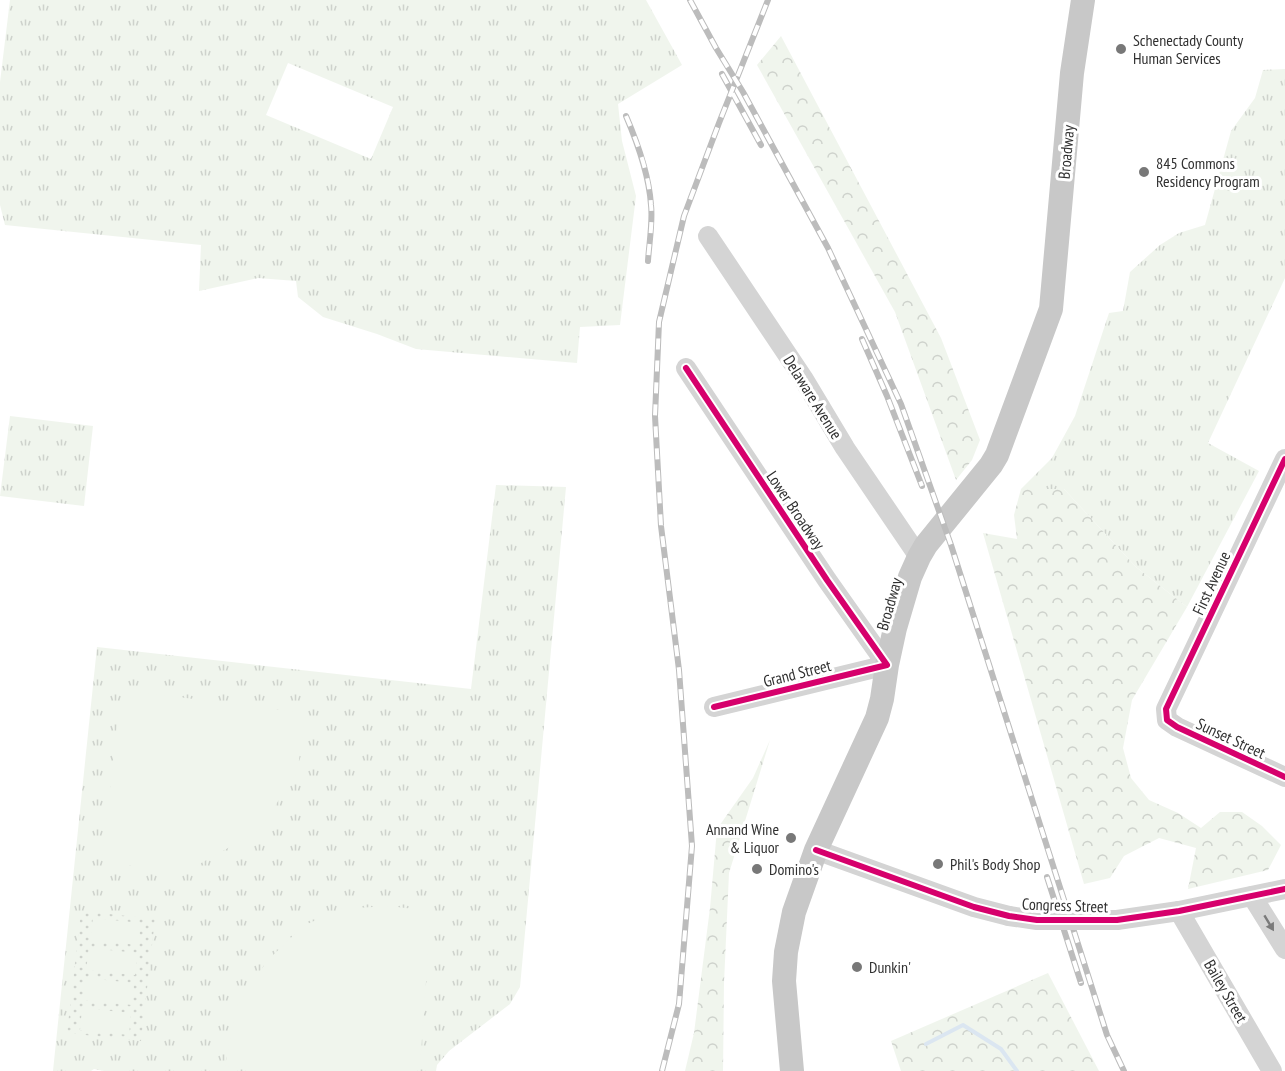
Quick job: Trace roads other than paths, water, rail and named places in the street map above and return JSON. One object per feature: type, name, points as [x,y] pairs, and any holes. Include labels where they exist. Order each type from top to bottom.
[{"type":"main road","name":"Broadway","points":[[792,1071],[784,981],[786,952],[794,912],[816,850],[877,718],[887,665],[910,577],[926,544],[997,455],[1049,318],[1053,299],[1072,73],[1083,0]]},
{"type":"street","name":"Delaware Avenue","points":[[708,236],[803,378],[845,448],[919,557]]},
{"type":"street","name":"Lower Broadway","points":[[686,368],[795,534],[887,665]]},
{"type":"street","name":"First Avenue","points":[[1167,720],[1166,709],[1279,489],[1285,459]]},
{"type":"street","name":"Grand Street","points":[[714,706],[887,665]]},
{"type":"street","name":"Sunset Street","points":[[1167,720],[1177,728],[1285,777]]},
{"type":"street","name":"Congress Street","points":[[816,850],[974,907],[1037,920],[1117,920],[1179,911],[1285,889]]},
{"type":"street","points":[[1252,896],[1285,949]]},
{"type":"street","name":"Bailey Street","points":[[1179,911],[1272,1071]]},
{"type":"waterway","points":[[926,1044],[963,1025],[1001,1049],[1017,1071]]},
{"type":"railway","points":[[690,0],[828,248],[901,404],[951,545],[1107,1035],[1124,1071]]},
{"type":"railway","points":[[662,1071],[679,1004],[692,846],[679,670],[661,526],[655,416],[659,322],[684,216],[768,0]]},
{"type":"railway","points":[[722,74],[761,145]]},
{"type":"railway","points":[[626,116],[642,159],[650,193],[652,219],[648,261]]},
{"type":"railway","points":[[862,339],[922,486]]},
{"type":"railway","points":[[1047,877],[1081,983]]},
{"type":"place","name":"Schenectady County Human Services","points":[[1121,49]]},
{"type":"place","name":"845 Commons Residency Program","points":[[1144,172]]},
{"type":"place","name":"Annand Wine & Liquor","points":[[791,838]]},
{"type":"place","name":"Phil's Body Shop","points":[[938,864]]},
{"type":"place","name":"Domino's","points":[[757,869]]},
{"type":"place","name":"Dunkin'","points":[[857,967]]}]
